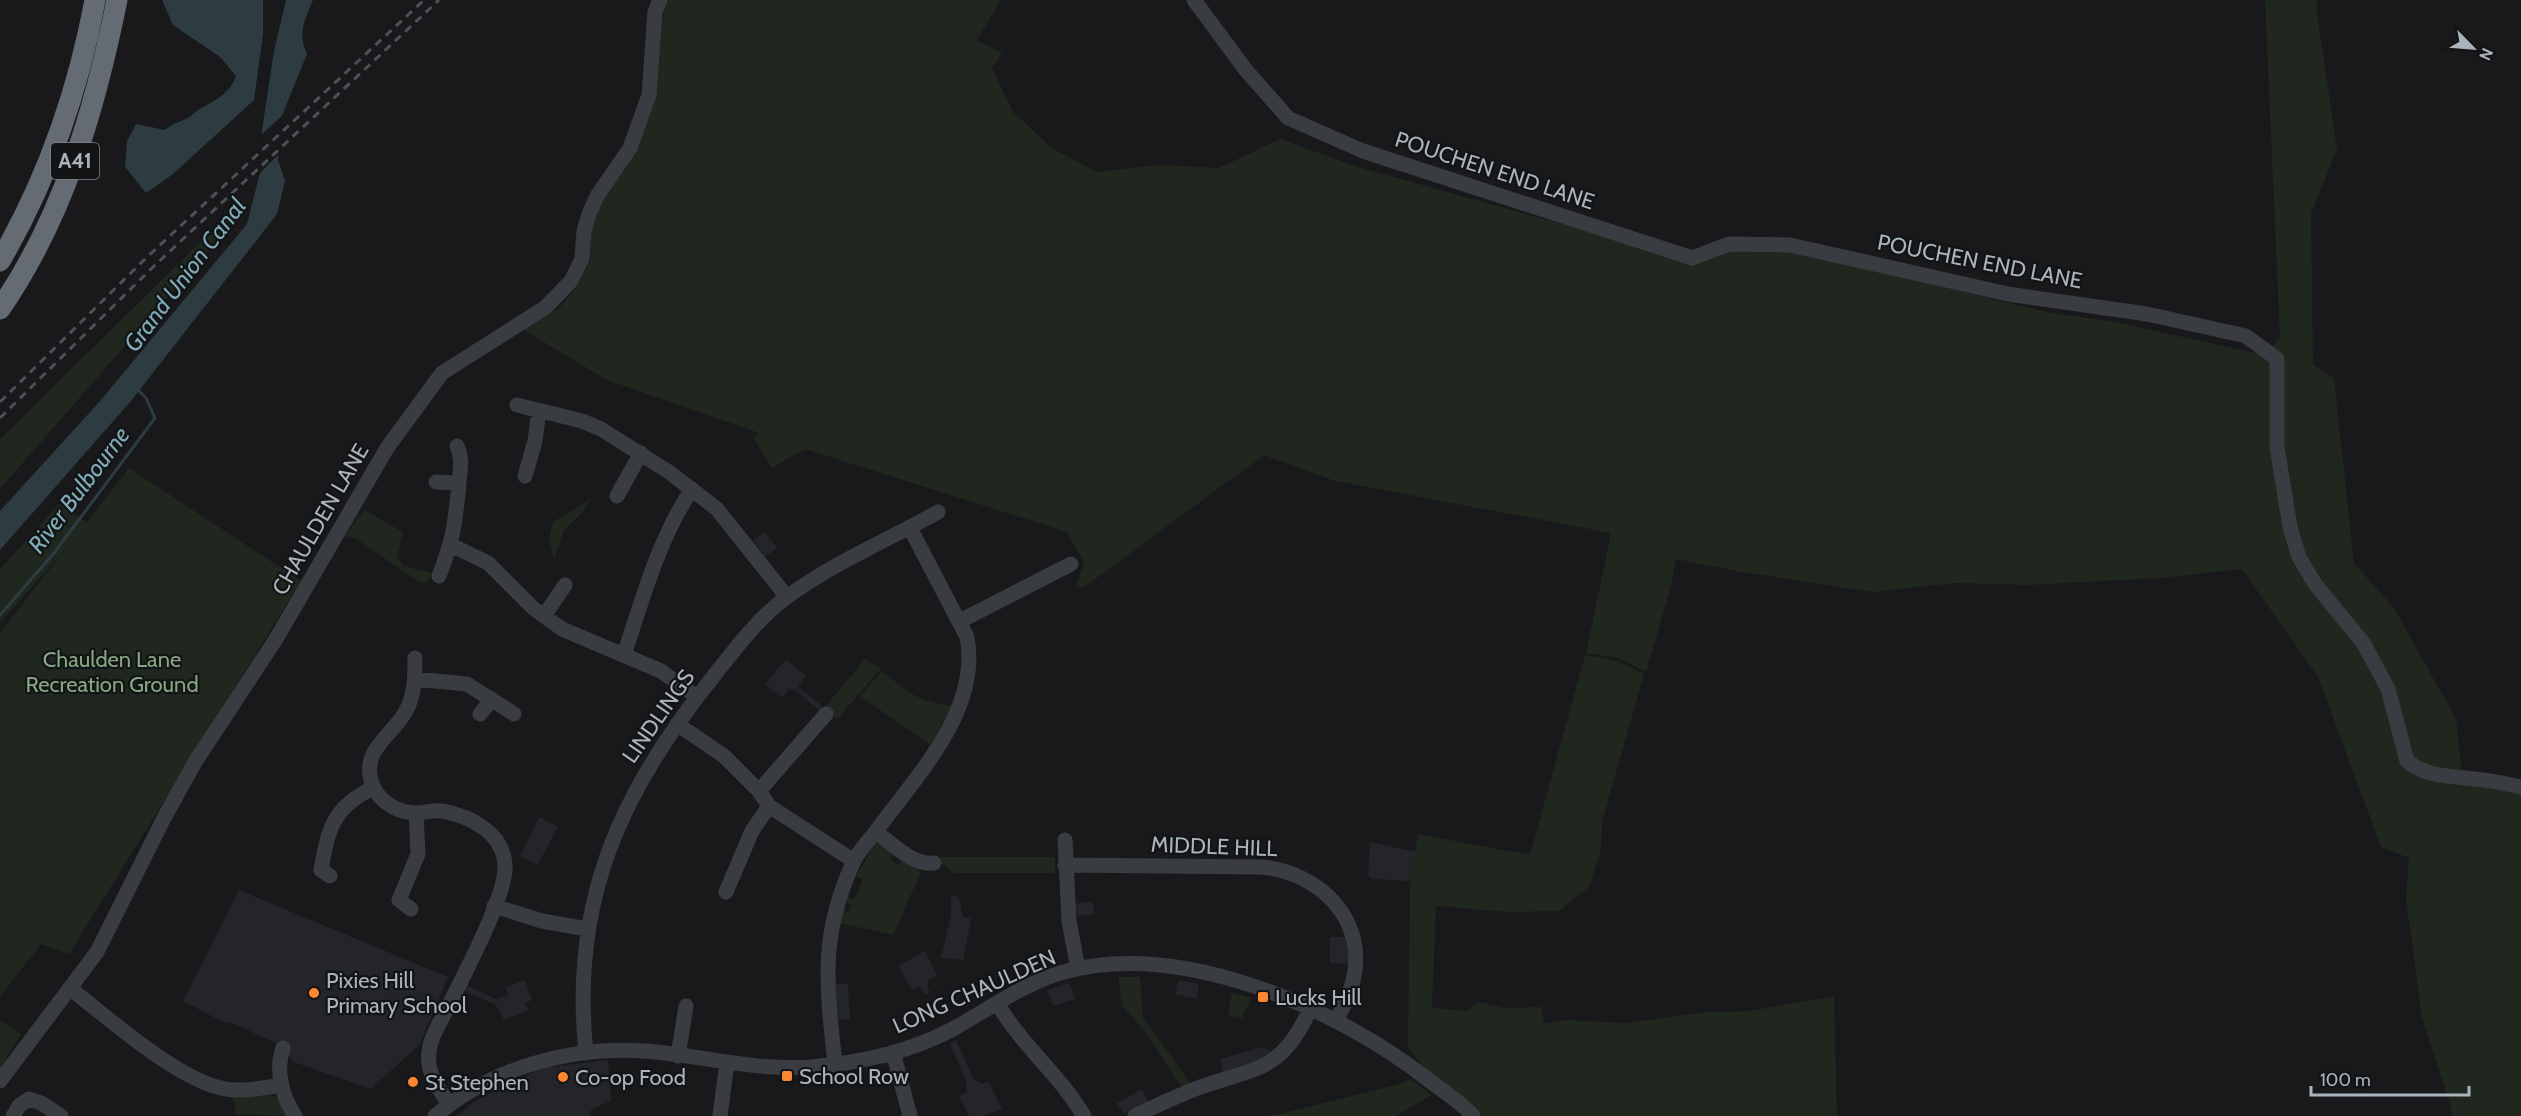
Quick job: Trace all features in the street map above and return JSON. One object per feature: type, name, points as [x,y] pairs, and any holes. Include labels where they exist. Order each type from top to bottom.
[{"type":"highway","name":"A41","points":[[0,261],[43,178],[66,116],[87,41],[95,0]]},
{"type":"highway","name":"A41","points":[[0,309],[46,228],[72,171],[94,105],[117,0]]},
{"type":"street","name":"CHAULDEN LANE","points":[[0,1081],[97,952],[164,818],[195,762],[276,639],[387,448],[442,373],[546,307],[571,281],[582,259],[584,231],[597,196],[630,148],[649,95],[655,12],[660,0]]},
{"type":"street","name":"POUCHEN END LANE","points":[[1194,0],[1245,69],[1288,118],[1363,151],[1692,258],[1729,244],[1790,245],[2008,294],[2147,314],[2246,336],[2277,358],[2277,447],[2290,527],[2300,557],[2315,584],[2364,644],[2388,689],[2401,748],[2407,761],[2416,769],[2455,779],[2473,778],[2521,787]]},
{"type":"street","points":[[517,405],[582,421],[641,453],[692,489],[717,509],[787,597]]},
{"type":"street","points":[[525,476],[535,441],[539,411]]},
{"type":"street","points":[[439,576],[456,528],[461,456],[457,446]]},
{"type":"street","points":[[617,496],[641,453]]},
{"type":"street","points":[[436,482],[459,483]]},
{"type":"street","points":[[624,655],[662,540],[692,489]]},
{"type":"street","name":"LINDLINGS","points":[[586,1053],[582,995],[587,929],[602,868],[631,797],[677,724],[743,639],[787,597],[938,512]]},
{"type":"street","points":[[835,1064],[826,977],[827,949],[832,922],[854,861],[949,728],[965,692],[970,654],[960,621],[910,528]]},
{"type":"street","points":[[451,545],[488,563],[544,616],[579,638],[661,671],[697,697]]},
{"type":"street","points":[[960,621],[1071,564]]},
{"type":"street","points":[[544,616],[565,585]]},
{"type":"street","points":[[415,658],[415,679],[407,710],[371,756],[370,774],[373,788],[395,809],[416,813],[440,811],[455,814],[486,829],[494,837],[504,857],[505,867],[494,906],[431,1041],[429,1064],[433,1078],[449,1104]]},
{"type":"street","points":[[415,679],[467,684],[514,714]]},
{"type":"street","points":[[480,714],[492,699]]},
{"type":"street","points":[[759,791],[826,714]]},
{"type":"street","points":[[677,724],[724,756],[759,791],[769,806],[854,861]]},
{"type":"street","points":[[330,876],[321,870],[327,836],[338,813],[373,788]]},
{"type":"street","points":[[726,892],[753,831],[769,806]]},
{"type":"street","points":[[411,909],[399,900],[418,854],[416,813]]},
{"type":"street","points":[[876,831],[913,858],[928,864],[934,863]]},
{"type":"street","points":[[1065,840],[1069,921],[1078,969]]},
{"type":"street","name":"MIDDLE HILL","points":[[1065,864],[1261,867],[1289,871],[1306,878],[1320,888],[1341,912],[1354,946],[1353,980],[1337,1019]]},
{"type":"street","points":[[494,906],[542,921],[587,929]]},
{"type":"street","name":"LONG CHAULDEN","points":[[435,1116],[449,1104],[483,1084],[529,1064],[586,1053],[644,1051],[783,1068],[835,1064],[893,1052],[948,1031],[1043,979],[1078,969],[1115,965],[1173,969],[1232,980],[1311,1007],[1337,1019],[1407,1063],[1473,1116]]},
{"type":"street","points":[[71,989],[193,1079],[232,1090],[281,1085]]},
{"type":"street","points":[[997,1003],[1017,1035],[1069,1091],[1084,1116]]},
{"type":"street","points":[[678,1056],[686,1006]]},
{"type":"street","points":[[1136,1116],[1197,1089],[1266,1066],[1287,1049],[1311,1007]]},
{"type":"street","points":[[283,1048],[279,1068],[281,1085],[293,1115]]},
{"type":"street","points":[[893,1052],[910,1116]]},
{"type":"street","points":[[720,1116],[727,1062]]},
{"type":"street","points":[[13,1116],[19,1106],[29,1099],[41,1103],[61,1116]]},
{"type":"shaded area","points":[[162,0],[263,0],[263,34],[254,100],[173,174],[146,193],[125,167],[127,141],[136,124],[165,130],[221,96],[230,88],[236,76],[220,57],[173,25]]},
{"type":"shaded area","points":[[286,0],[313,0],[302,33],[307,54],[281,118],[278,160],[285,181],[277,214],[131,401],[0,550],[0,511],[101,400],[247,224],[260,173],[262,130],[274,51]]},
{"type":"shaded area","points":[[765,532],[777,548],[765,557],[753,540]]},
{"type":"shaded area","points":[[786,659],[806,676],[798,686],[822,706],[819,710],[795,690],[789,689],[782,698],[765,684]]},
{"type":"shaded area","points":[[539,817],[558,827],[538,864],[520,857]]},
{"type":"shaded area","points":[[1370,842],[1416,852],[1410,881],[1372,879],[1368,876]]},
{"type":"shaded area","name":"Pixies Hill Primary School","points":[[239,890],[448,977],[420,1044],[371,1089],[291,1061],[286,1048],[235,1024],[221,1021],[183,1001]]},
{"type":"shaded area","points":[[951,895],[959,897],[963,917],[971,919],[963,960],[941,958],[951,916]]},
{"type":"shaded area","points":[[1093,902],[1094,914],[1077,916],[1076,903]]},
{"type":"shaded area","points":[[1330,937],[1346,937],[1349,964],[1330,963]]},
{"type":"shaded area","points":[[925,951],[937,976],[929,980],[927,987],[930,992],[925,995],[919,986],[912,990],[898,966]]},
{"type":"shaded area","points":[[525,980],[532,1000],[525,1003],[528,1011],[504,1020],[496,1005],[463,990],[466,985],[496,999],[508,995],[506,987]]},
{"type":"shaded area","points":[[1178,980],[1199,984],[1196,999],[1175,994]]},
{"type":"shaded area","points":[[833,983],[848,984],[850,1019],[835,1020]]},
{"type":"shaded area","points":[[1069,983],[1075,999],[1053,1006],[1047,990]]},
{"type":"shaded area","points":[[956,1040],[974,1080],[983,1084],[988,1081],[1002,1109],[984,1116],[969,1116],[959,1096],[967,1092],[966,1080],[950,1044]]},
{"type":"shaded area","points":[[1263,1047],[1272,1052],[1261,1060],[1223,1074],[1220,1059]]},
{"type":"shaded area","points":[[608,1060],[611,1101],[592,1109],[588,1116],[456,1116],[478,1099],[542,1068]]},
{"type":"shaded area","points":[[1142,1089],[1149,1102],[1124,1114],[1117,1103]]},
{"type":"green space","points":[[668,0],[1001,0],[977,40],[1002,53],[992,68],[1013,112],[1052,148],[1097,172],[1159,165],[1219,168],[1280,139],[1358,167],[1698,262],[1730,251],[1795,251],[2051,313],[2110,321],[2265,355],[2280,338],[2265,0],[2317,0],[2317,14],[2337,149],[2311,214],[2313,365],[2334,378],[2354,563],[2394,608],[2456,719],[2462,772],[2521,783],[2521,1116],[2452,1116],[2422,1018],[2406,899],[2409,858],[2381,847],[2318,677],[2242,569],[2160,578],[2029,585],[1955,583],[1873,592],[1742,572],[1676,559],[1671,586],[1646,672],[1618,658],[1586,653],[1611,533],[1335,481],[1264,455],[1083,588],[1076,587],[1084,563],[1067,532],[805,449],[772,468],[753,438],[759,433],[607,380],[522,329],[559,308],[575,289],[590,262],[591,233],[596,212],[610,183],[633,152],[660,26]]},
{"type":"green space","points":[[243,200],[223,234],[0,489],[0,439]]},
{"type":"green space","name":"Chaulden Lane Recreation Ground","points":[[129,468],[301,581],[69,954],[41,944],[0,997],[0,633],[65,549],[0,623],[0,569],[59,504],[87,522]]},
{"type":"green space","points":[[591,499],[582,513],[564,530],[554,560],[549,538],[553,522]]},
{"type":"green space","points":[[364,510],[403,532],[397,557],[404,566],[432,573],[426,583],[419,582],[355,538],[345,536]]},
{"type":"green space","points":[[1585,655],[1618,661],[1644,674],[1602,822],[1601,848],[1590,886],[1559,911],[1508,912],[1436,906],[1432,1008],[1467,1011],[1479,1002],[1503,1008],[1541,1007],[1544,1023],[1568,1020],[1625,1023],[1708,1012],[1749,1011],[1834,996],[1837,1116],[1480,1116],[1423,1067],[1408,1047],[1410,881],[1418,834],[1530,855]]},
{"type":"green space","points":[[865,659],[881,669],[837,719],[824,708]]},
{"type":"green space","points":[[882,671],[914,695],[952,706],[930,745],[860,696]]},
{"type":"green space","points":[[881,843],[895,852],[890,858],[898,865],[904,858],[921,872],[893,935],[839,923],[842,910],[849,912],[852,905],[845,902],[847,897],[854,900],[863,879],[856,876],[875,844]]},
{"type":"green space","points":[[941,857],[1055,857],[1055,873],[953,873],[941,863]]},
{"type":"green space","points":[[1118,977],[1140,977],[1143,1017],[1191,1084],[1182,1088],[1144,1030],[1122,1006]]},
{"type":"green space","points":[[1232,993],[1251,998],[1242,1018],[1228,1015]]},
{"type":"green space","points":[[0,1020],[21,1034],[0,1069]]},
{"type":"green space","points":[[1410,1079],[1431,1095],[1396,1116],[1259,1116],[1276,1115],[1403,1083]]},
{"type":"green space","points":[[270,1094],[278,1099],[287,1116],[234,1114],[236,1108],[231,1096]]},
{"type":"pier","points":[[287,111],[281,152],[257,176],[260,136]]},
{"type":"waterway","name":"River Bulbourne","points":[[0,615],[54,553],[155,418],[146,398],[136,388]]},
{"type":"railway","points":[[0,402],[145,259],[424,0]]},
{"type":"railway","points":[[0,418],[153,267],[439,0]]},
{"type":"place","name":"Pixies Hill Primary School","points":[[314,993]]},
{"type":"place","name":"Lucks Hill","points":[[1263,997]]},
{"type":"place","name":"School Row","points":[[787,1076]]},
{"type":"place","name":"Co-op Food","points":[[563,1077]]},
{"type":"place","name":"St Stephen","points":[[413,1082]]},
{"type":"water label","name":"Grand Union Canal","points":[[185,275]]}]
